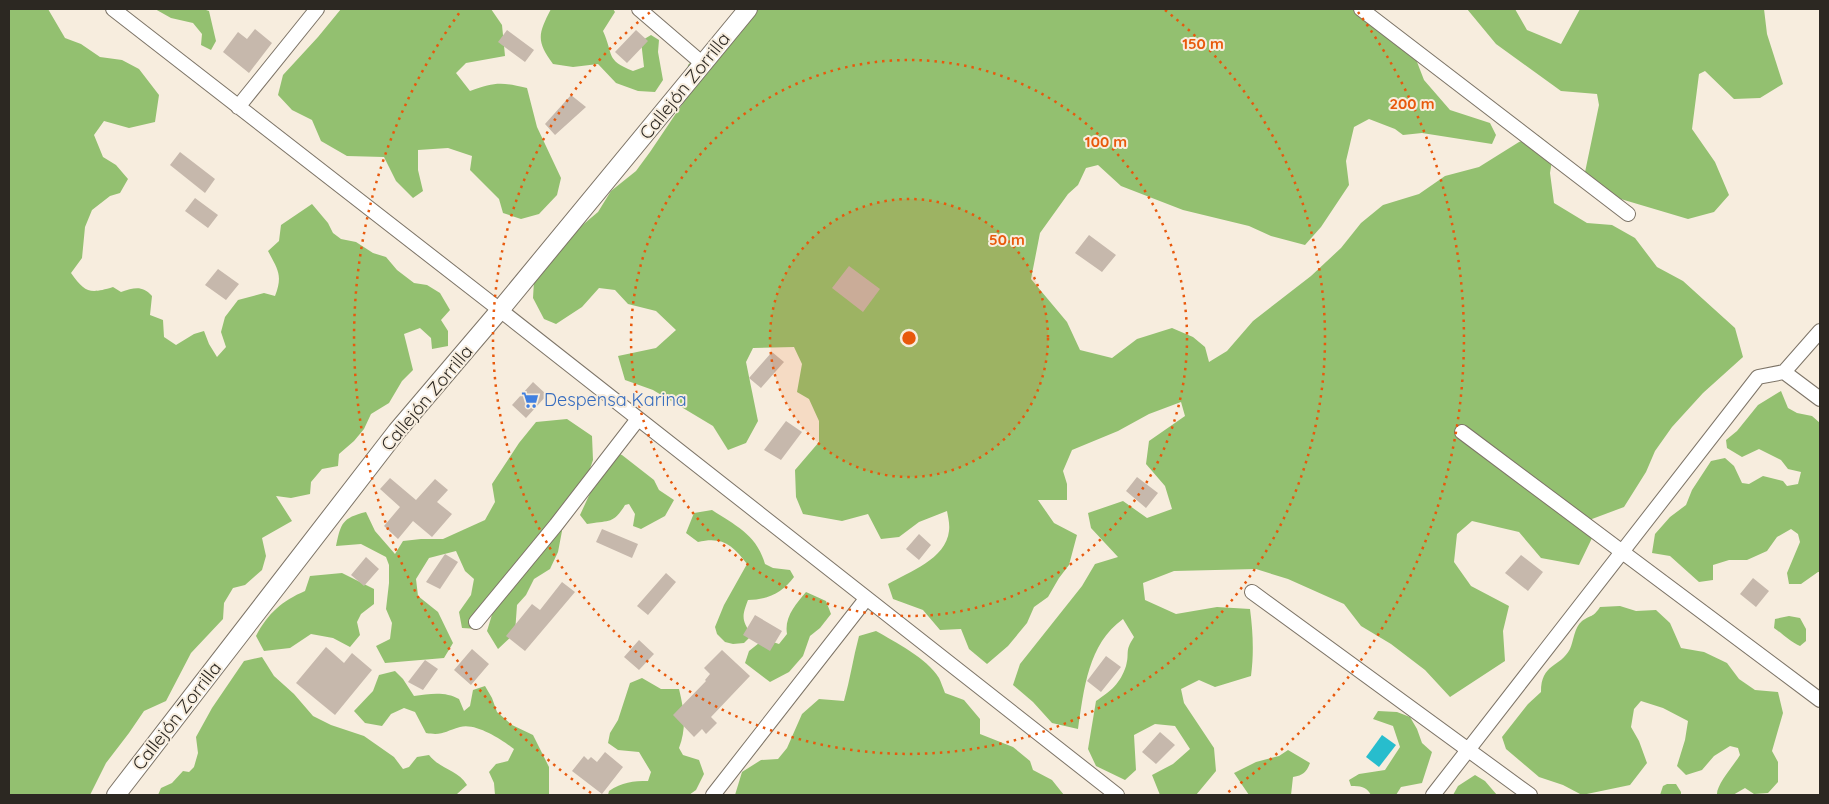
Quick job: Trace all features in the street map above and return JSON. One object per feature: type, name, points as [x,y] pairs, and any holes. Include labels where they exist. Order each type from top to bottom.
[{"type":"street","points":[[113,9],[638,418],[1116,795]]},
{"type":"street","points":[[238,107],[317,9]]},
{"type":"street","points":[[639,9],[703,64]]},
{"type":"street","name":"Callejón Zorrilla","points":[[116,795],[397,432],[748,9]]},
{"type":"street","points":[[1361,9],[1628,214]]},
{"type":"street","points":[[1433,795],[1758,377],[1784,372],[1820,331]]},
{"type":"street","points":[[1784,372],[1820,398]]},
{"type":"street","points":[[476,622],[556,524],[638,418]]},
{"type":"street","points":[[1462,432],[1820,700]]},
{"type":"street","points":[[1252,592],[1530,795]]},
{"type":"street","points":[[713,795],[866,599]]},
{"type":"green space","points":[[9,9],[48,9],[65,38],[81,44],[100,57],[122,60],[139,69],[159,95],[155,122],[129,128],[104,121],[94,135],[103,157],[116,165],[128,179],[120,193],[110,196],[92,210],[85,227],[82,258],[71,273],[84,288],[99,291],[113,287],[121,292],[134,289],[145,290],[152,296],[150,315],[163,320],[164,337],[176,345],[194,334],[204,331],[217,357],[226,347],[221,332],[225,317],[238,300],[264,293],[275,296],[279,278],[268,251],[279,241],[281,225],[312,204],[328,223],[333,233],[341,239],[356,242],[373,253],[386,257],[397,270],[414,283],[427,285],[440,293],[450,310],[441,320],[448,331],[448,346],[432,349],[431,338],[420,328],[404,334],[413,370],[402,381],[389,403],[371,414],[364,429],[339,454],[338,466],[322,469],[311,482],[310,494],[291,498],[276,496],[292,521],[262,538],[266,556],[262,570],[245,585],[233,588],[224,603],[223,619],[191,653],[166,701],[144,711],[106,763],[90,795],[9,795]]},
{"type":"green space","points":[[155,9],[203,9],[209,11],[216,41],[211,50],[201,45],[202,34],[193,23],[171,18]]},
{"type":"green space","points":[[341,9],[491,9],[502,25],[505,56],[466,63],[456,73],[470,91],[498,84],[527,88],[537,127],[561,178],[557,195],[539,214],[521,219],[503,213],[499,199],[470,170],[472,156],[448,148],[418,150],[418,170],[423,191],[413,198],[396,181],[384,157],[347,156],[321,141],[312,120],[292,110],[278,95],[283,75]]},
{"type":"green space","points":[[551,9],[613,9],[615,12],[603,31],[614,60],[633,71],[644,67],[641,41],[651,35],[659,40],[658,52],[663,80],[655,92],[638,91],[616,83],[598,64],[573,67],[553,64],[541,43],[541,31]]},
{"type":"green space","points":[[756,9],[1366,9],[1367,14],[1383,17],[1407,36],[1424,80],[1450,110],[1490,123],[1496,135],[1492,144],[1422,133],[1403,135],[1395,129],[1369,119],[1354,127],[1346,161],[1349,185],[1321,227],[1305,245],[1271,236],[1249,226],[1183,210],[1121,186],[1098,165],[1086,168],[1078,185],[1068,194],[1040,233],[1031,279],[1067,322],[1080,350],[1112,358],[1137,339],[1172,328],[1193,337],[1205,347],[1209,362],[1227,351],[1253,321],[1311,276],[1341,248],[1361,223],[1383,205],[1419,194],[1445,176],[1479,167],[1519,142],[1538,135],[1554,148],[1550,173],[1554,203],[1587,223],[1612,225],[1635,238],[1657,267],[1683,281],[1735,328],[1743,357],[1703,393],[1672,427],[1655,451],[1646,472],[1624,507],[1592,519],[1593,536],[1579,565],[1541,558],[1519,532],[1472,521],[1457,534],[1454,562],[1471,586],[1509,606],[1503,631],[1505,661],[1450,697],[1425,670],[1391,644],[1361,626],[1344,604],[1288,579],[1256,569],[1174,571],[1143,583],[1145,600],[1176,614],[1217,607],[1250,609],[1252,626],[1251,676],[1215,687],[1199,680],[1181,689],[1184,703],[1214,748],[1216,771],[1196,795],[1160,795],[1152,775],[1173,764],[1190,749],[1175,726],[1155,724],[1134,735],[1136,770],[1125,780],[1096,766],[1088,749],[1096,701],[1111,690],[1121,678],[1126,666],[1128,649],[1134,637],[1123,619],[1111,629],[1095,654],[1086,683],[1078,729],[1052,723],[1033,702],[1013,685],[1020,664],[1082,586],[1095,564],[1118,557],[1091,528],[1088,513],[1123,501],[1147,518],[1172,509],[1165,486],[1146,464],[1149,441],[1185,416],[1181,402],[1149,414],[1118,431],[1072,450],[1063,471],[1067,484],[1067,500],[1038,500],[1054,523],[1077,535],[1069,565],[1048,597],[1034,607],[1027,623],[1008,646],[987,664],[969,649],[961,629],[940,630],[923,610],[893,599],[888,584],[925,564],[941,549],[949,531],[947,511],[919,522],[899,537],[881,539],[868,514],[842,521],[803,514],[796,497],[795,470],[819,442],[819,421],[809,399],[797,392],[802,364],[794,347],[753,348],[746,362],[758,421],[746,443],[728,450],[713,426],[653,390],[625,380],[618,356],[656,348],[676,330],[656,311],[628,304],[615,290],[599,288],[582,307],[556,324],[544,319],[533,298],[534,281],[573,233],[598,212],[611,191],[636,171],[683,103],[688,65],[707,46],[740,34]]},
{"type":"green space","points":[[1467,9],[1515,9],[1527,30],[1561,44],[1580,9],[1764,9],[1767,34],[1783,84],[1760,98],[1734,99],[1705,71],[1699,74],[1692,129],[1715,162],[1729,195],[1714,212],[1688,219],[1614,197],[1584,177],[1599,105],[1597,94],[1561,91],[1496,44]]},
{"type":"green space","points":[[1781,391],[1788,408],[1797,413],[1812,416],[1820,423],[1820,572],[1801,584],[1789,584],[1787,573],[1800,542],[1798,534],[1791,529],[1777,537],[1767,551],[1747,560],[1729,560],[1713,565],[1713,580],[1699,582],[1670,556],[1652,553],[1655,534],[1670,517],[1686,505],[1692,490],[1711,461],[1725,458],[1734,466],[1742,483],[1749,484],[1763,476],[1783,481],[1787,486],[1798,484],[1801,472],[1788,469],[1781,460],[1759,449],[1742,457],[1727,448],[1726,440],[1737,431],[1758,405]]},
{"type":"green space","points":[[567,419],[592,436],[593,460],[585,483],[568,497],[563,510],[558,552],[550,569],[534,579],[526,595],[517,605],[515,633],[498,649],[487,631],[494,608],[487,606],[479,629],[462,628],[459,612],[471,595],[474,579],[465,571],[456,551],[429,558],[416,579],[418,596],[438,612],[453,643],[444,658],[385,663],[376,646],[390,639],[392,623],[386,609],[389,565],[386,557],[361,544],[336,546],[341,527],[347,519],[366,512],[375,531],[395,554],[403,541],[443,539],[485,520],[495,502],[492,484],[519,443],[536,422]]},
{"type":"green space","points":[[610,450],[622,455],[654,480],[659,490],[674,500],[665,516],[641,529],[633,526],[635,514],[629,504],[625,505],[613,519],[587,524],[580,515]]},
{"type":"green space","points":[[712,510],[737,526],[751,538],[757,545],[765,564],[773,568],[790,570],[794,577],[780,591],[768,597],[748,600],[744,622],[752,635],[744,643],[733,644],[725,642],[717,634],[715,627],[724,605],[747,564],[732,547],[714,540],[698,542],[686,533],[694,513]]},
{"type":"green space","points":[[342,573],[374,589],[374,604],[361,614],[357,622],[360,635],[350,647],[333,638],[311,634],[290,648],[264,651],[256,636],[265,621],[276,609],[289,599],[305,591],[310,576]]},
{"type":"green space","points":[[806,592],[826,601],[831,614],[820,628],[810,636],[803,656],[789,672],[770,682],[745,663],[749,651],[764,639],[779,644],[787,634],[789,616]]},
{"type":"green space","points":[[1620,606],[1636,611],[1656,610],[1670,623],[1681,648],[1704,652],[1727,663],[1739,679],[1755,690],[1778,692],[1783,713],[1772,751],[1778,762],[1778,782],[1768,793],[1754,794],[1745,788],[1733,795],[1717,795],[1719,786],[1740,755],[1738,748],[1730,746],[1714,756],[1702,770],[1686,775],[1677,766],[1685,740],[1688,721],[1663,708],[1641,701],[1634,709],[1631,727],[1639,741],[1647,763],[1630,785],[1582,795],[1563,785],[1539,777],[1506,749],[1502,737],[1528,704],[1541,692],[1544,676],[1566,655],[1579,624],[1598,611],[1600,607]]},
{"type":"green space","points":[[1789,616],[1800,618],[1806,629],[1806,641],[1800,646],[1774,628],[1775,619]]},
{"type":"green space","points":[[876,631],[910,651],[927,664],[939,678],[945,693],[964,700],[980,719],[980,734],[1013,747],[1030,761],[1033,770],[1052,780],[1064,795],[735,795],[742,772],[761,760],[778,759],[787,748],[802,714],[819,699],[844,701],[859,636]]},
{"type":"green space","points":[[262,657],[274,676],[294,694],[313,716],[331,725],[364,736],[394,757],[403,769],[409,767],[417,757],[429,755],[439,764],[459,776],[467,785],[457,794],[453,795],[158,795],[161,788],[172,783],[183,771],[189,772],[194,767],[198,753],[196,737],[212,708],[244,661]]},
{"type":"green space","points":[[395,671],[403,679],[414,696],[437,694],[454,696],[459,699],[464,711],[470,706],[473,690],[485,686],[497,712],[512,725],[533,735],[549,767],[549,795],[495,795],[494,783],[489,772],[496,764],[508,761],[514,749],[481,729],[466,726],[440,733],[426,733],[415,712],[404,708],[391,714],[382,726],[365,723],[354,711],[373,691],[379,675]]},
{"type":"green space","points":[[642,678],[661,689],[679,689],[684,718],[682,740],[679,748],[683,755],[699,760],[704,774],[696,790],[689,795],[608,795],[609,791],[623,784],[648,781],[651,772],[639,752],[618,750],[608,743],[610,733],[618,720],[630,683]]},
{"type":"green space","points":[[1378,711],[1397,712],[1410,717],[1422,743],[1432,752],[1422,783],[1401,787],[1396,795],[1371,795],[1362,787],[1351,786],[1349,780],[1359,774],[1385,770],[1400,747],[1393,726],[1373,719]]},
{"type":"green space","points":[[1288,750],[1310,763],[1304,773],[1293,777],[1291,795],[1249,795],[1234,773],[1256,762],[1279,756]]},
{"type":"green space","points":[[1475,775],[1485,781],[1497,795],[1453,795],[1458,786]]},
{"type":"green space","points":[[1676,784],[1681,795],[1660,795],[1663,786]]},
{"type":"water","points":[[1382,735],[1396,745],[1379,767],[1366,757]]},
{"type":"building","points":[[255,29],[272,43],[249,73],[223,52],[238,32],[247,39]]},
{"type":"building","points":[[507,30],[534,50],[525,62],[498,42]]},
{"type":"building","points":[[636,30],[648,41],[627,63],[615,52]]},
{"type":"building","points":[[571,95],[586,107],[555,135],[545,124]]},
{"type":"building","points":[[180,152],[215,179],[205,193],[170,165]]},
{"type":"building","points":[[195,198],[218,215],[208,228],[185,211]]},
{"type":"building","points":[[1089,235],[1116,255],[1102,272],[1075,253]]},
{"type":"building","points":[[849,266],[880,289],[863,312],[832,288]]},
{"type":"building","points":[[218,269],[239,284],[226,300],[205,285]]},
{"type":"building","points":[[772,352],[784,362],[761,388],[749,378]]},
{"type":"building","name":"Despensa Karina","points":[[533,382],[547,395],[526,418],[512,405]]},
{"type":"building","points":[[786,421],[802,432],[781,460],[764,450]]},
{"type":"building","points":[[1137,477],[1158,493],[1146,508],[1126,491]]},
{"type":"building","points":[[390,478],[416,500],[435,479],[448,490],[437,502],[452,514],[432,537],[413,521],[398,539],[384,526],[400,507],[380,489]]},
{"type":"building","points":[[602,529],[638,544],[632,558],[596,542]]},
{"type":"building","points":[[919,534],[931,545],[919,560],[906,549]]},
{"type":"building","points":[[445,554],[458,562],[440,589],[426,582]]},
{"type":"building","points":[[1521,555],[1543,572],[1528,591],[1505,573]]},
{"type":"building","points":[[366,557],[379,569],[364,586],[351,575]]},
{"type":"building","points":[[666,573],[676,582],[648,615],[637,606]]},
{"type":"building","points":[[1753,578],[1769,591],[1756,607],[1740,594]]},
{"type":"building","points":[[562,582],[575,592],[525,651],[506,636],[532,604],[540,610]]},
{"type":"building","points":[[755,615],[782,631],[770,651],[743,635]]},
{"type":"building","points":[[639,640],[654,654],[639,670],[624,657]]},
{"type":"building","points":[[326,647],[344,663],[352,653],[372,670],[335,715],[296,683]]},
{"type":"building","points":[[472,649],[489,664],[471,685],[454,670]]},
{"type":"building","points":[[722,650],[750,676],[711,717],[717,723],[706,734],[702,729],[694,737],[673,715],[706,681],[710,674],[704,668]]},
{"type":"building","points":[[1106,656],[1121,667],[1101,692],[1087,681]]},
{"type":"building","points":[[425,660],[438,669],[423,690],[408,682]]},
{"type":"building","points":[[1160,732],[1175,745],[1156,764],[1142,752]]},
{"type":"building","points":[[605,752],[623,767],[602,794],[572,771],[584,756],[588,760],[591,757],[597,762]]},
{"type":"place","name":"Despensa Karina","points":[[530,400]]}]
